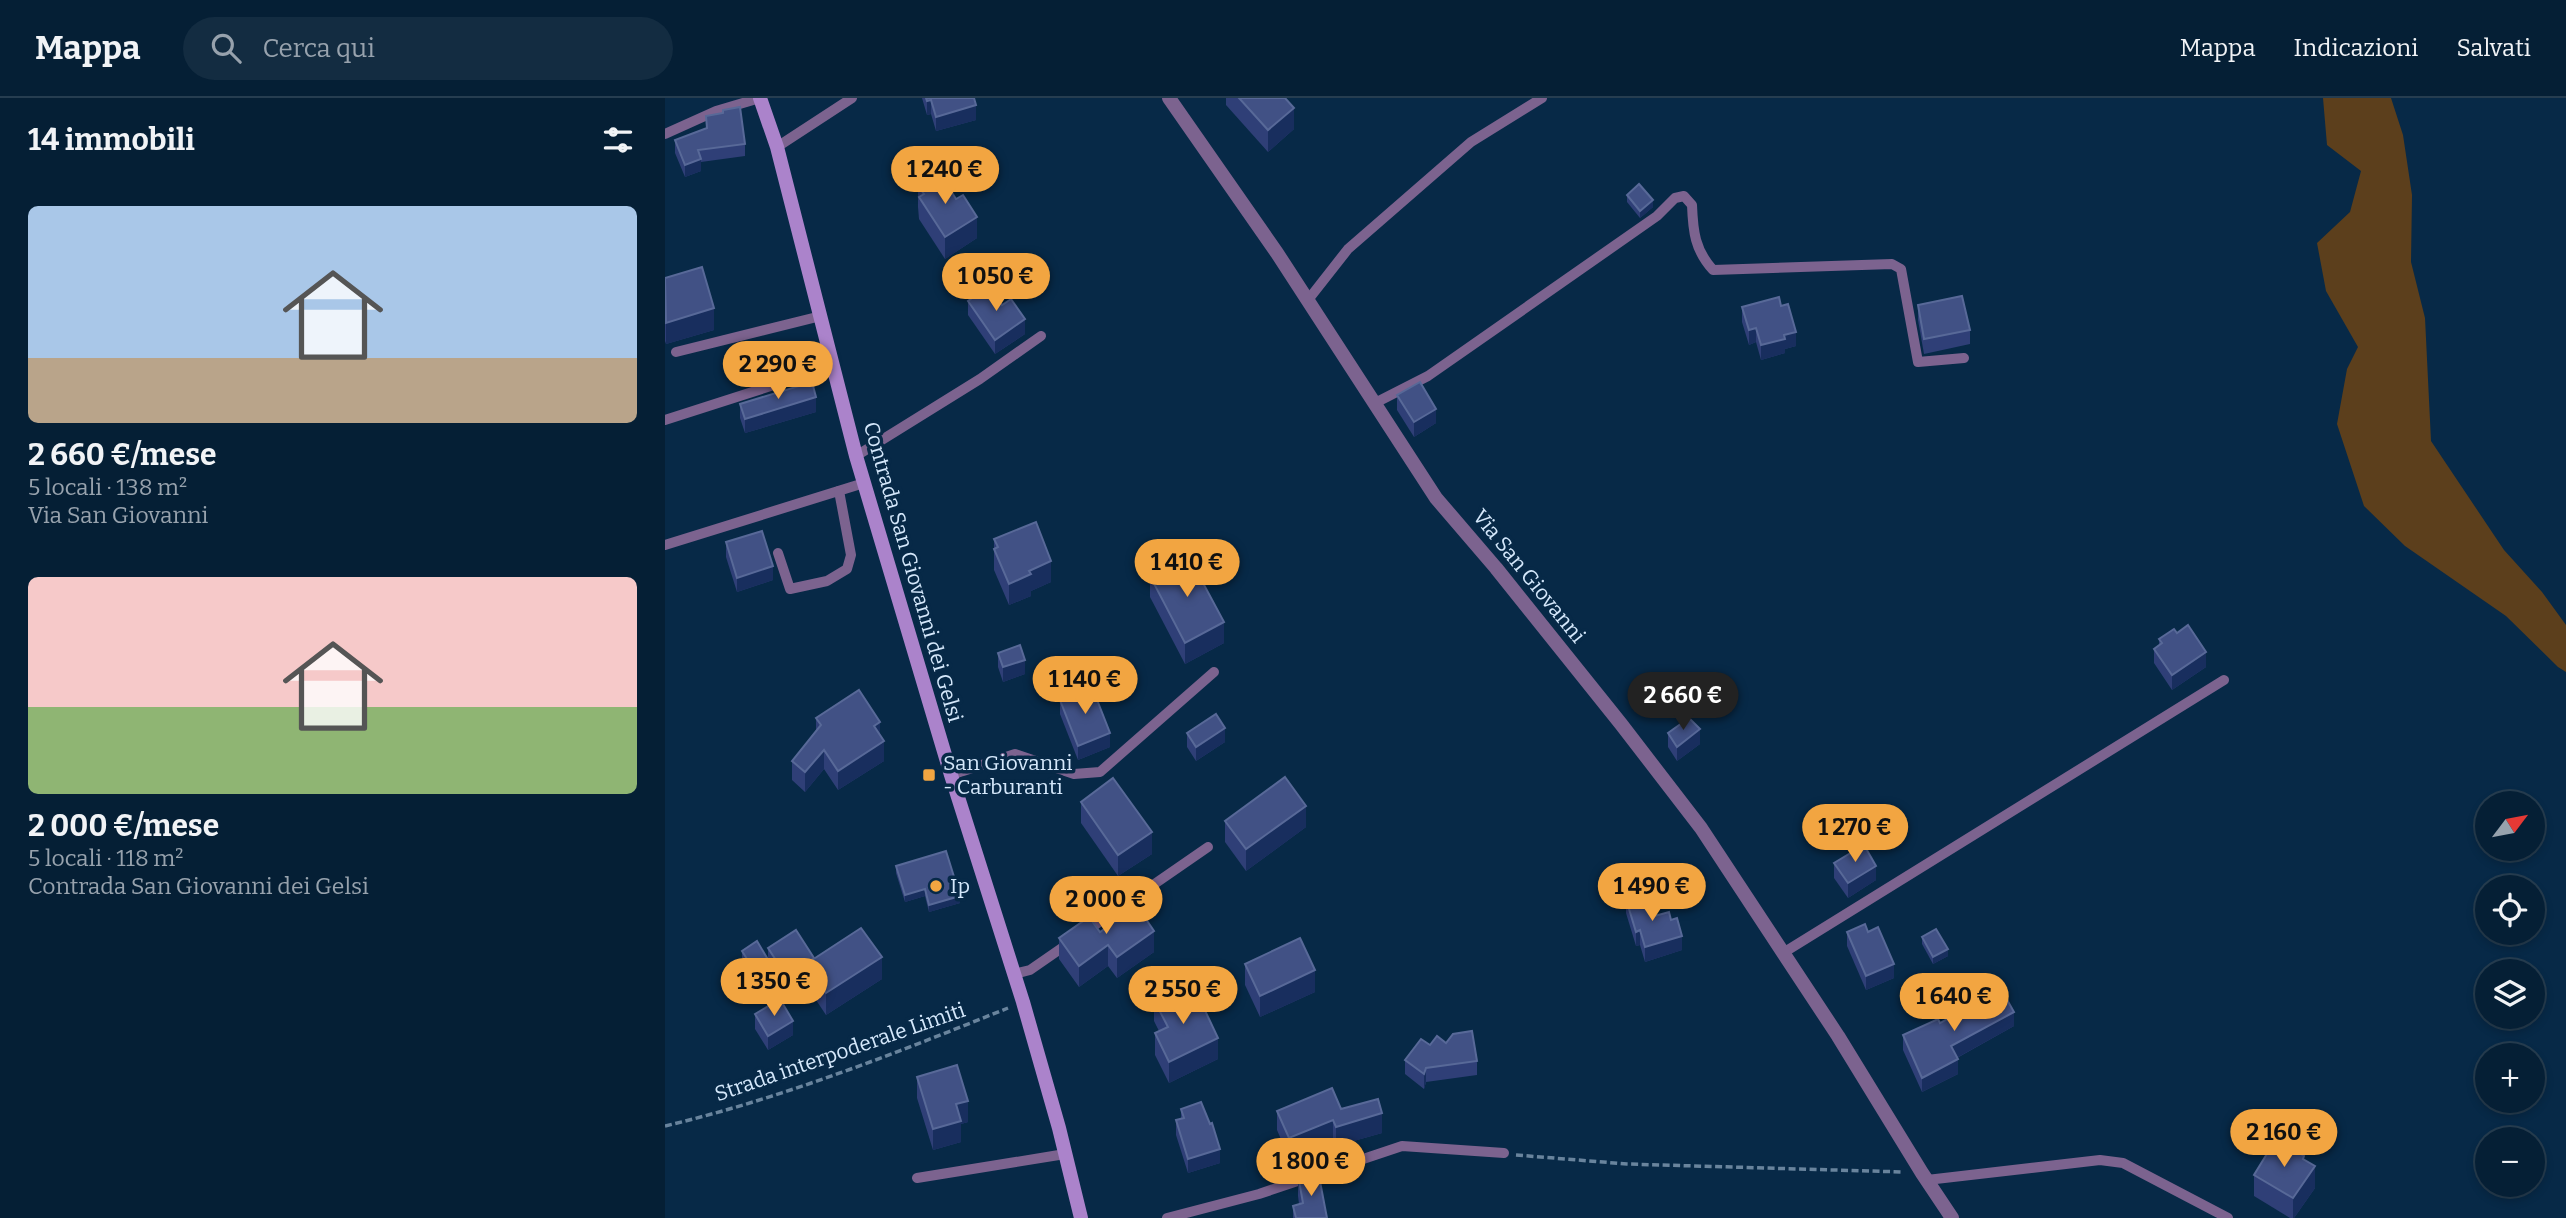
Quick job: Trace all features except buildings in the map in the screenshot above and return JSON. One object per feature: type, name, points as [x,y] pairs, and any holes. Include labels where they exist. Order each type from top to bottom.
[{"type":"main road","name":"Contrada San Giovanni dei Gelsi","points":[[760,98],[777,147],[856,456],[951,775],[1023,1002],[1081,1218]]},
{"type":"street","name":"Via San Giovanni","points":[[1169,98],[1308,300],[1436,498],[1613,713],[1701,828],[1838,1036],[1952,1218]]},
{"type":"lane","points":[[665,134],[716,111],[760,98]]},
{"type":"lane","points":[[777,147],[852,98]]},
{"type":"lane","points":[[1308,300],[1348,248],[1471,142],[1542,98]]},
{"type":"lane","points":[[1375,403],[1428,376],[1657,216],[1675,198],[1684,196],[1692,205],[1693,228],[1701,257],[1713,270],[1892,264],[1901,269],[1918,362],[1963,358]]},
{"type":"lane","points":[[676,352],[821,316]]},
{"type":"lane","points":[[856,456],[980,379],[1041,336]]},
{"type":"lane","points":[[665,420],[833,366]]},
{"type":"lane","points":[[665,545],[864,483]]},
{"type":"lane","points":[[778,553],[790,589],[827,581],[846,569],[851,555],[839,491]]},
{"type":"lane","points":[[951,775],[1015,754],[1074,774],[1100,772],[1214,672]]},
{"type":"lane","points":[[1783,953],[2224,680]]},
{"type":"lane","points":[[1014,974],[1030,970],[1208,847]]},
{"type":"lane","points":[[1167,1218],[1259,1194],[1402,1146],[1504,1153]]},
{"type":"lane","points":[[917,1178],[1065,1154]]},
{"type":"lane","points":[[1924,1177],[2100,1160],[2123,1163],[2228,1218]]},
{"type":"path","name":"Strada interpoderale Limiti","points":[[665,1126],[769,1098],[918,1045],[1023,1002]]},
{"type":"path","points":[[1504,1153],[1627,1164],[1842,1169],[1924,1177]]},
{"type":"shaded area","points":[[2323,98],[2391,98],[2403,135],[2412,195],[2411,262],[2425,318],[2431,441],[2504,550],[2542,592],[2566,625],[2566,672],[2506,616],[2405,546],[2364,506],[2337,424],[2347,369],[2358,347],[2326,291],[2317,243],[2350,212],[2361,171],[2327,145]]},
{"type":"place","name":"San Giovanni - Carburanti","points":[[929,775]]},
{"type":"place","name":"Ip","points":[[936,886]]}]
